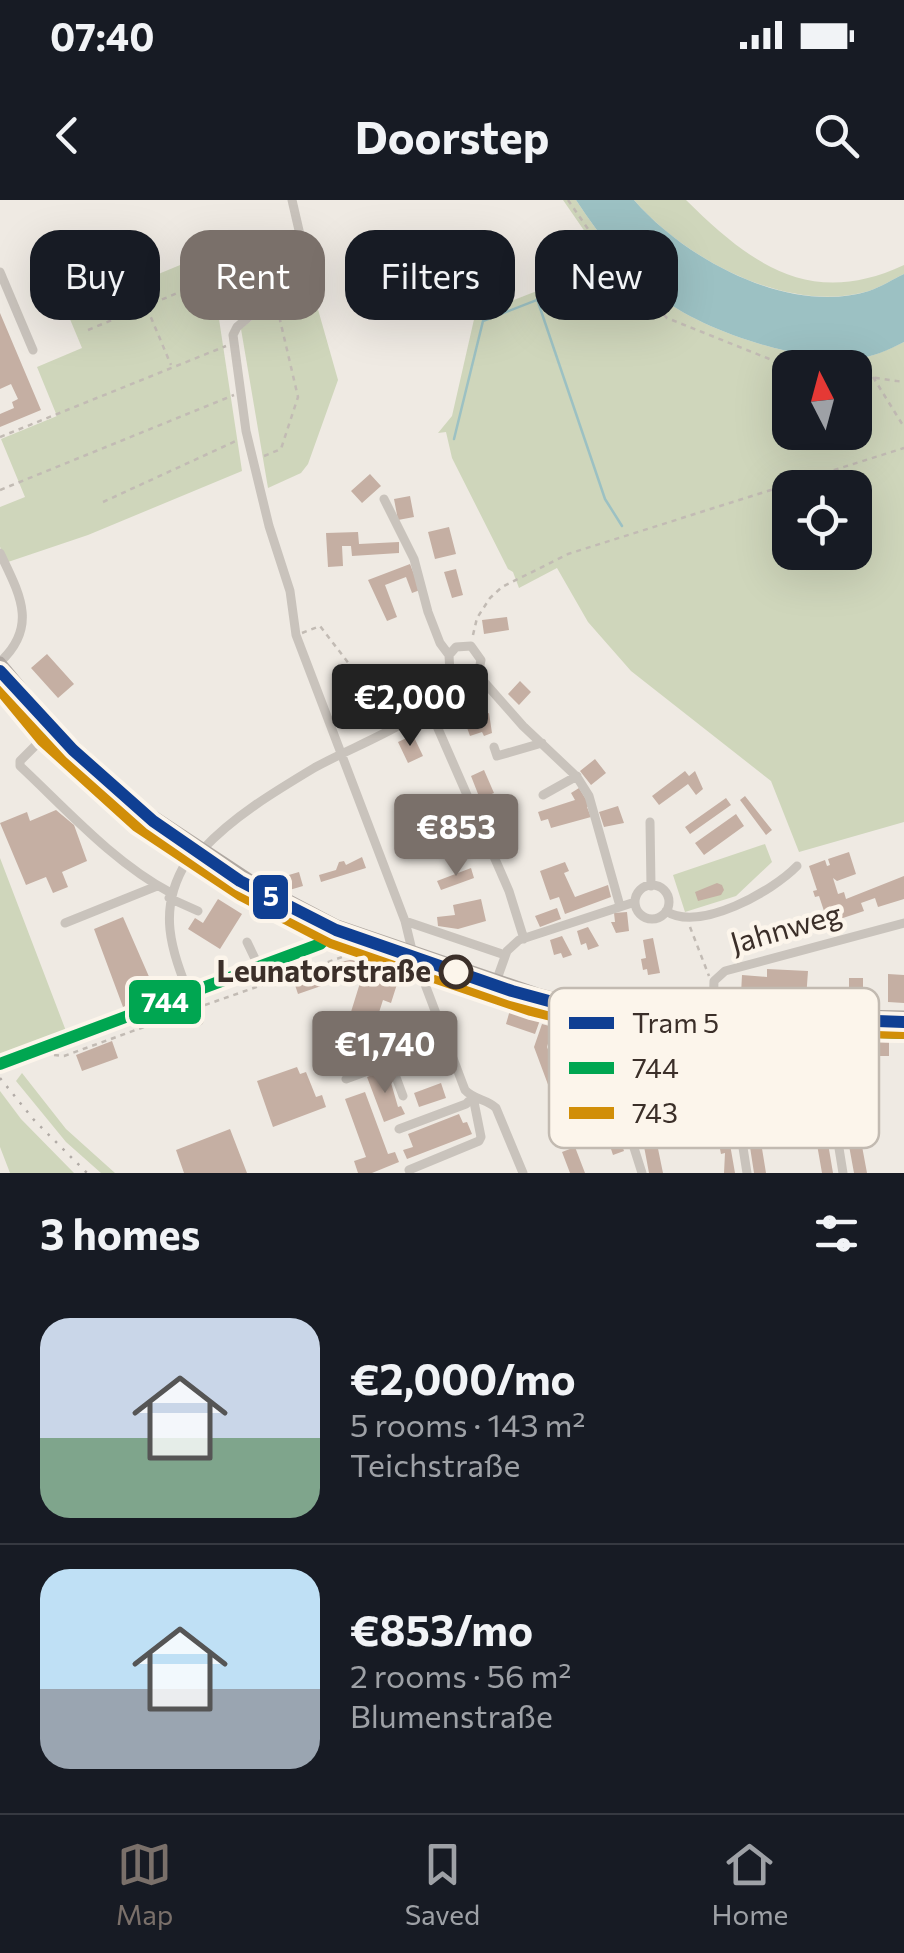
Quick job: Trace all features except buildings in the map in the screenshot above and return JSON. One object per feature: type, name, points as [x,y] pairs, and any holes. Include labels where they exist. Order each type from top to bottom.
[{"type":"main road","points":[[0,662],[85,757],[148,812],[202,850],[282,898],[337,925],[549,997]]},
{"type":"main road","points":[[0,687],[106,798],[187,860],[259,903],[327,938],[549,1014]]},
{"type":"main road","points":[[879,1015],[904,1016]]},
{"type":"main road","points":[[879,1032],[904,1033]]},
{"type":"street","points":[[292,200],[299,230]]},
{"type":"street","points":[[0,272],[33,350]]},
{"type":"street","points":[[245,320],[237,327],[233,345],[240,394],[269,526],[290,591],[296,635],[465,1090],[496,1108],[523,1173]]},
{"type":"street","points":[[384,499],[414,559],[428,612],[449,655],[450,672],[462,680],[478,675]]},
{"type":"street","points":[[0,553],[18,588],[22,622],[21,636],[0,662]]},
{"type":"street","points":[[449,655],[456,647],[471,646],[481,660],[478,675]]},
{"type":"street","points":[[478,675],[577,776],[594,810],[620,906]]},
{"type":"street","points":[[202,850],[222,828],[246,811],[340,754],[429,708],[454,678]]},
{"type":"street","points":[[429,708],[509,891],[524,938]]},
{"type":"street","points":[[44,737],[20,766],[89,831],[157,886],[198,911]]},
{"type":"street","points":[[494,747],[496,756],[542,743]]},
{"type":"street","points":[[543,795],[577,776]]},
{"type":"street","points":[[650,822],[651,886]]},
{"type":"street","points":[[187,860],[170,895],[170,932],[199,1022]]},
{"type":"street","points":[[666,911],[687,916],[733,907],[784,880],[797,866]]},
{"type":"street","points":[[65,923],[157,886]]},
{"type":"street","points":[[651,886],[666,892],[669,905],[657,918],[644,917],[636,902],[639,892],[651,886]]},
{"type":"street","points":[[497,978],[512,944],[636,902]]},
{"type":"street","points":[[405,921],[506,954]]},
{"type":"street","name":"Jahnweg","points":[[714,988],[714,981],[725,972],[904,923]]},
{"type":"street","points":[[0,1064],[320,944],[337,925]]},
{"type":"street","points":[[247,942],[260,967]]},
{"type":"street","points":[[346,1079],[448,1041]]},
{"type":"street","points":[[390,1062],[403,1096]]},
{"type":"street","points":[[399,1129],[466,1104],[473,1097]]},
{"type":"street","points":[[409,1170],[479,1141],[473,1097]]},
{"type":"street","points":[[634,1148],[642,1173]]},
{"type":"street","points":[[743,1148],[747,1173]]},
{"type":"street","points":[[839,1148],[843,1173]]},
{"type":"path","points":[[568,200],[614,264],[675,322],[772,360]]},
{"type":"path","points":[[88,330],[112,320]]},
{"type":"path","points":[[152,320],[172,368]]},
{"type":"path","points":[[253,458],[282,449],[298,397],[278,320]]},
{"type":"path","points":[[0,437],[233,345]]},
{"type":"path","points":[[873,377],[904,382]]},
{"type":"path","points":[[873,377],[904,428]]},
{"type":"path","points":[[0,490],[240,394]]},
{"type":"path","points":[[103,502],[248,437]]},
{"type":"path","points":[[471,646],[477,618],[490,598],[502,587],[568,554],[904,448]]},
{"type":"path","points":[[296,635],[320,626],[376,696],[403,721]]},
{"type":"path","points":[[687,916],[697,950],[714,981]]},
{"type":"path","points":[[203,1005],[336,957],[356,956]]},
{"type":"path","points":[[42,1054],[64,1056],[187,1011]]},
{"type":"green space","points":[[563,200],[576,200],[597,230],[584,230]]},
{"type":"green space","points":[[634,200],[686,200],[759,260],[811,281],[870,277],[904,265],[904,274],[869,291],[838,296],[773,289],[710,261],[678,240],[678,230],[666,230]]},
{"type":"green space","points":[[180,265],[180,320],[219,320],[242,471],[88,535],[8,562],[0,547],[0,507],[25,497],[1,439],[57,416],[37,367],[82,348],[70,320],[160,320],[160,273]]},
{"type":"green space","points":[[535,292],[535,320],[678,320],[678,309],[722,331],[782,350],[772,350],[772,450],[872,450],[872,355],[904,342],[904,822],[799,852],[771,781],[631,671],[588,622],[557,568],[519,588],[452,458],[446,432],[438,433],[452,416],[474,320],[515,320],[515,299]]},
{"type":"green space","points":[[252,320],[321,320],[338,380],[308,464],[301,473],[268,488],[241,329]]},
{"type":"green space","points":[[765,844],[772,862],[736,896],[685,912],[673,875]]},
{"type":"green space","points":[[0,858],[66,1031],[0,1058]]},
{"type":"green space","points":[[22,1073],[66,1129],[115,1173],[101,1173],[66,1142],[16,1081]]},
{"type":"green space","points":[[0,1091],[21,1119],[74,1173],[10,1173],[0,1147]]},
{"type":"water","points":[[576,200],[634,200],[665,230],[597,230]]},
{"type":"water","points":[[678,241],[741,277],[806,296],[838,297],[869,291],[904,274],[904,342],[872,355],[872,350],[782,350],[697,320],[678,309]]},
{"type":"waterway","points":[[454,439],[483,321],[535,301]]},
{"type":"waterway","points":[[544,320],[605,499],[622,526]]},
{"type":"railway","points":[[0,1078],[34,1120],[87,1173]]},
{"type":"tram line","name":"5","points":[[0,671],[73,750],[153,821],[240,881],[336,930],[549,1001]]},
{"type":"tram line","name":"5","points":[[879,1021],[904,1022]]},
{"type":"transit line","name":"744","points":[[0,687],[50,742],[153,834],[265,906],[392,962],[549,1012]]},
{"type":"transit line","name":"743","points":[[0,689],[42,740],[137,826],[241,895],[331,942],[549,1014]]},
{"type":"transit line","name":"744","points":[[0,1064],[320,944],[327,937]]},
{"type":"transit line","name":"744","points":[[879,1032],[904,1033]]},
{"type":"transit line","name":"743","points":[[879,1032],[904,1033]]},
{"type":"place","name":"Leunatorstraße","points":[[456,972]]}]
